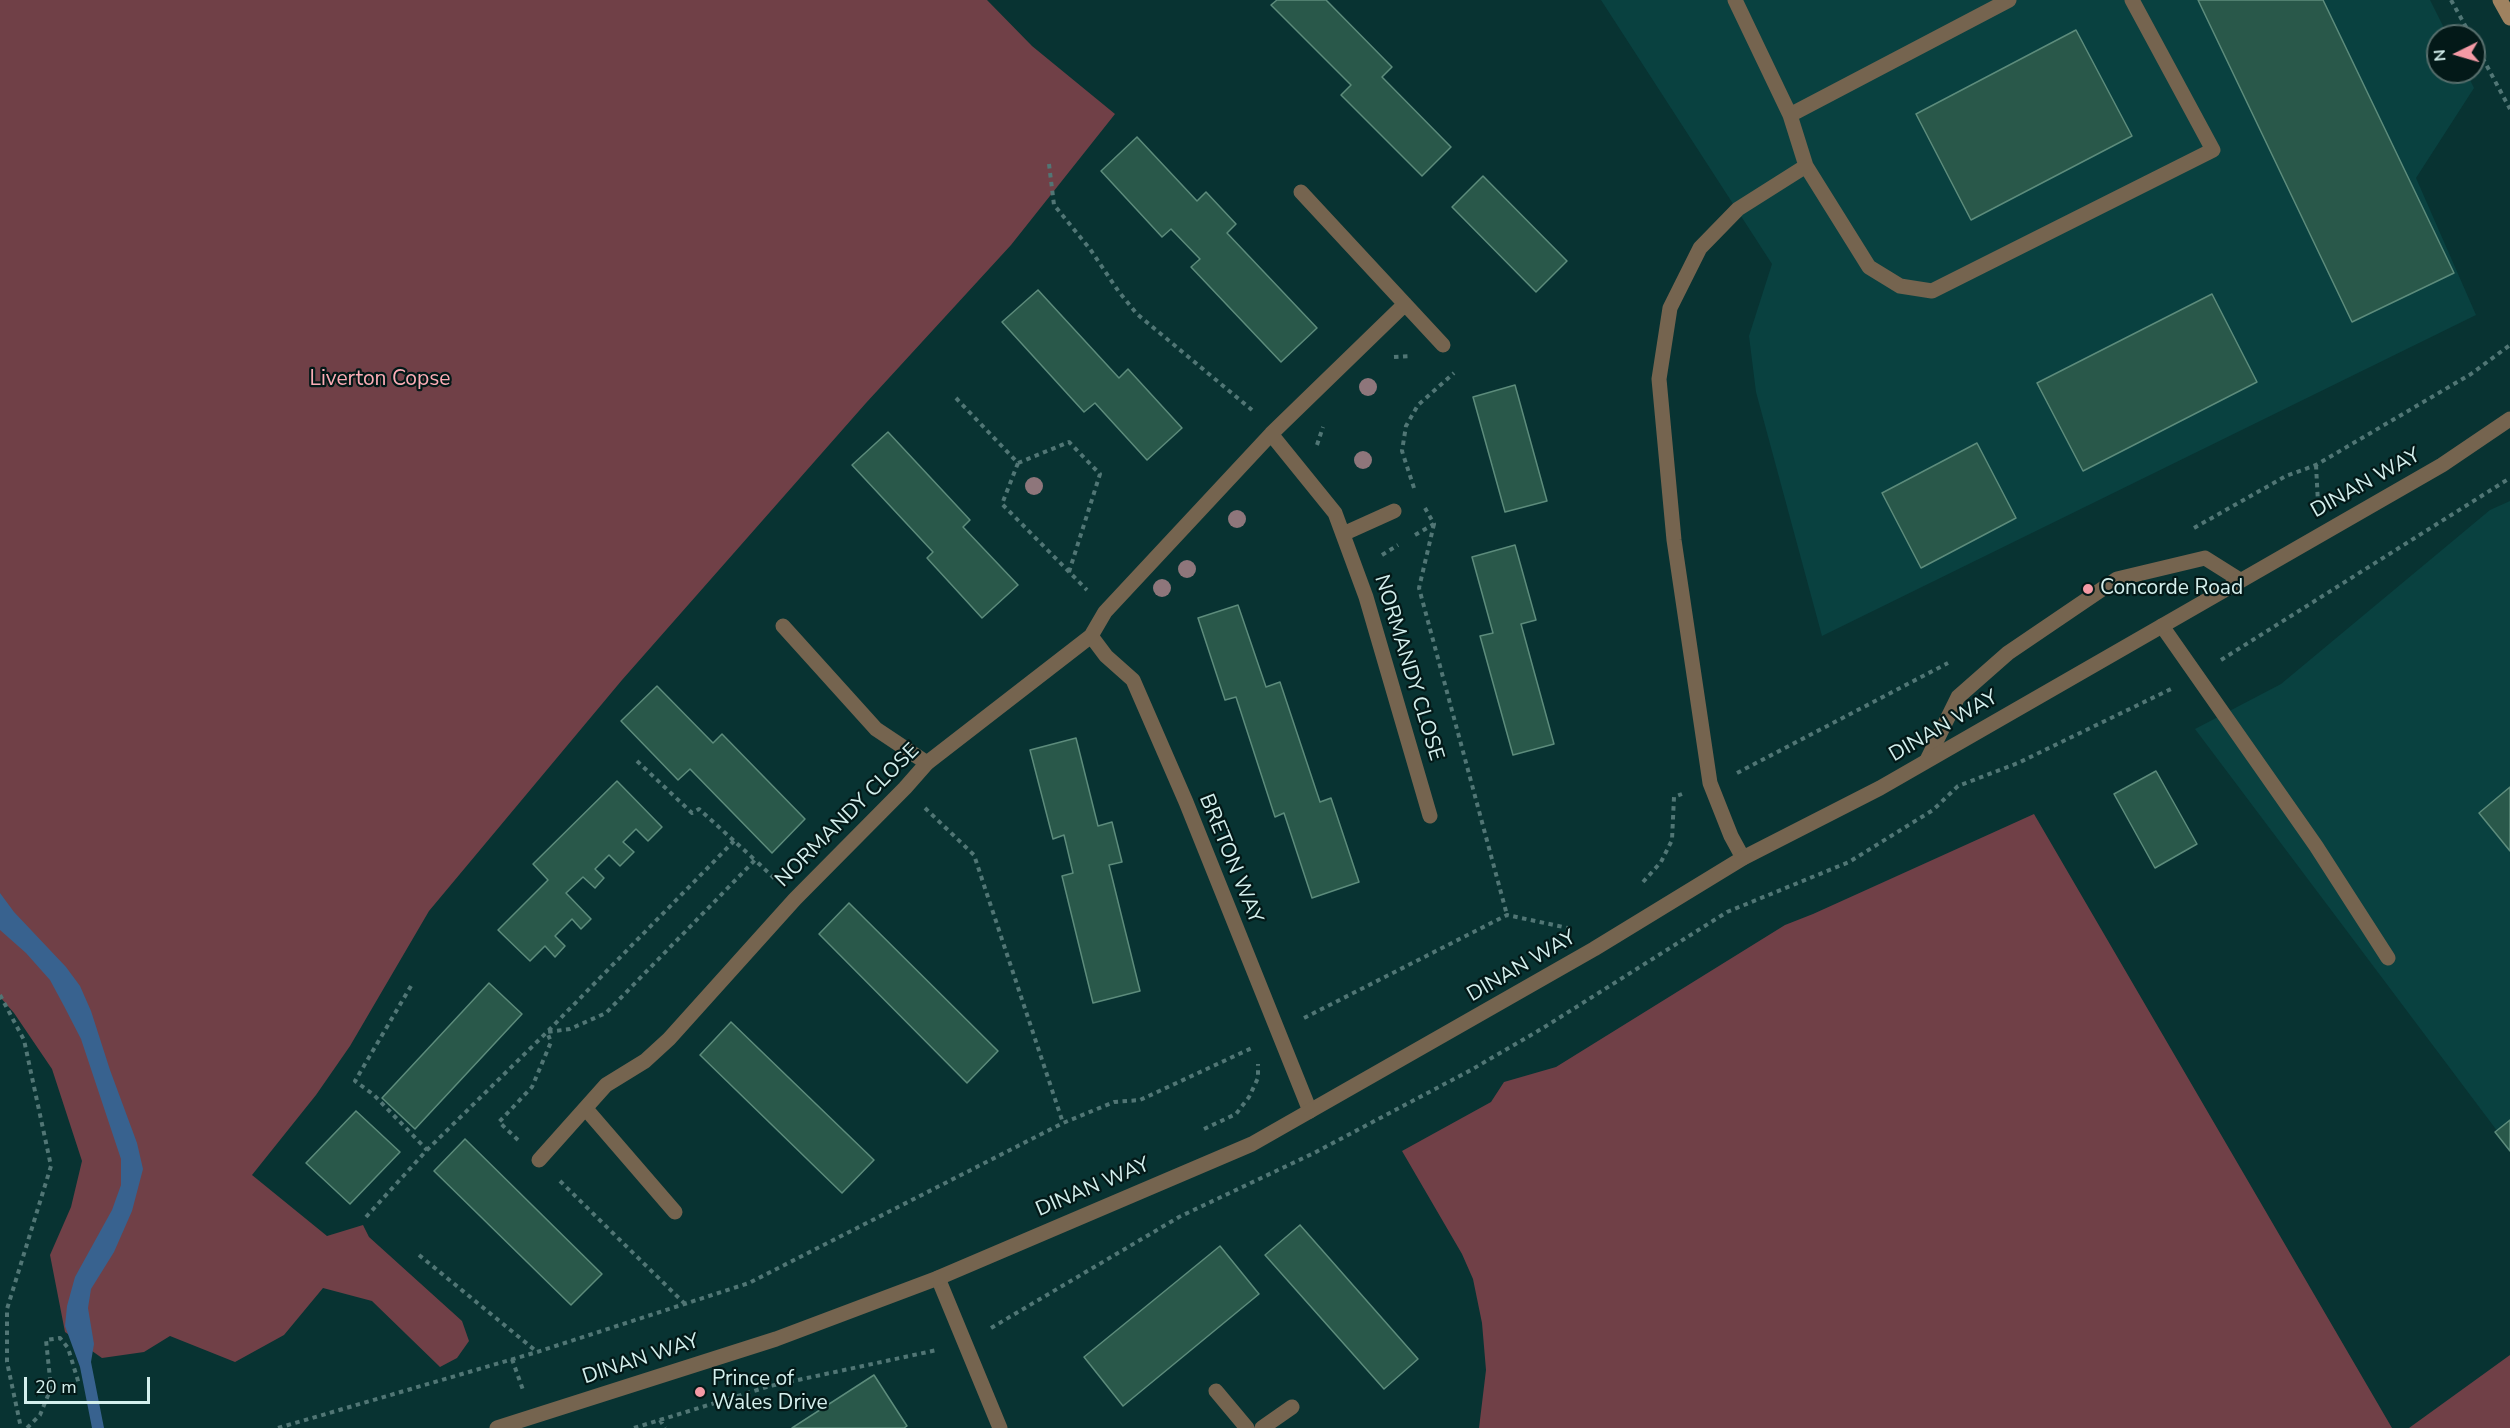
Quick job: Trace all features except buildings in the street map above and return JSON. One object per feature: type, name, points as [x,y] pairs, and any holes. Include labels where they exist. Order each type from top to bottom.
[{"type":"main road","points":[[2500,0],[2510,18]]},
{"type":"street","points":[[1736,0],[1790,115],[1806,166],[1869,267],[1900,286],[1932,291],[2213,150],[2132,0]]},
{"type":"street","points":[[1790,115],[2009,0]]},
{"type":"street","points":[[1743,858],[1731,836],[1710,783],[1674,540],[1659,378],[1670,308],[1700,248],[1738,209],[1806,166]]},
{"type":"street","points":[[1301,192],[1443,345]]},
{"type":"street","name":"NORMANDY CLOSE","points":[[539,1160],[606,1085],[645,1061],[669,1039],[795,899],[927,763],[1091,636],[1105,612],[1273,433],[1405,304]]},
{"type":"street","name":"DINAN WAY","points":[[497,1428],[776,1339],[938,1278],[1252,1144],[1397,1064],[1594,949],[1743,858],[1880,788],[2442,465],[2510,419]]},
{"type":"street","name":"NORMANDY CLOSE","points":[[1273,433],[1335,513],[1366,597],[1430,816]]},
{"type":"street","points":[[1343,534],[1394,511]]},
{"type":"street","points":[[1927,760],[1958,697],[2008,653],[2117,579],[2205,558],[2240,580]]},
{"type":"street","points":[[783,626],[876,729],[927,763]]},
{"type":"street","points":[[2162,626],[2316,846],[2388,958]]},
{"type":"street","name":"BRETON WAY","points":[[1091,636],[1106,656],[1133,680],[1186,802],[1310,1111]]},
{"type":"street","points":[[586,1109],[675,1212]]},
{"type":"street","points":[[938,1278],[1000,1428]]},
{"type":"street","points":[[1216,1391],[1247,1428]]},
{"type":"street","points":[[1262,1428],[1292,1407]]},
{"type":"path","points":[[2451,0],[2464,24]]},
{"type":"path","points":[[2486,64],[2510,109]]},
{"type":"path","points":[[1049,164],[1054,205],[1090,249],[1106,275],[1137,314],[1228,389],[1273,433]]},
{"type":"path","points":[[1419,498],[1409,480],[1402,451],[1406,426],[1418,405],[1464,364],[1443,345]]},
{"type":"path","points":[[2191,530],[2286,476],[2316,465],[2471,374],[2510,345]]},
{"type":"path","points":[[1389,359],[1401,355],[1421,357]]},
{"type":"path","points":[[1438,373],[1446,381]]},
{"type":"path","points":[[956,398],[1018,463]]},
{"type":"path","points":[[1316,447],[1322,427],[1330,420]]},
{"type":"path","points":[[1069,572],[1100,474],[1070,442],[1018,463],[1002,504],[1105,612]]},
{"type":"path","points":[[2197,675],[2510,478]]},
{"type":"path","points":[[1403,485],[1409,480]]},
{"type":"path","points":[[1424,506],[1434,524],[1419,588],[1508,915]]},
{"type":"path","points":[[1414,536],[1434,524]]},
{"type":"path","points":[[1366,597],[1379,592],[1374,579],[1375,561],[1404,541]]},
{"type":"path","points":[[1640,884],[1661,862],[1672,840],[1674,797],[1747,769],[1956,659]]},
{"type":"path","points":[[637,761],[692,813],[699,809],[755,860]]},
{"type":"path","points":[[905,788],[974,855],[1063,1123]]},
{"type":"path","points":[[366,1216],[427,1150],[547,1032],[734,841]]},
{"type":"path","points":[[278,1428],[537,1352],[748,1283],[1063,1123],[1114,1102],[1140,1100],[1254,1046],[1276,1031],[1508,915],[1567,928],[1578,924]]},
{"type":"path","points":[[411,986],[355,1082],[374,1095],[427,1150]]},
{"type":"path","points":[[0,995],[24,1040],[51,1166],[7,1308],[7,1362],[21,1428]]},
{"type":"path","points":[[419,1256],[537,1352]]},
{"type":"path","points":[[27,1428],[40,1415],[51,1388],[46,1340],[60,1338],[68,1348],[79,1384]]},
{"type":"path","points":[[660,1420],[665,1428]]},
{"type":"shaded area","points":[[1601,0],[2430,0],[2442,24],[2426,24],[2426,84],[2472,84],[2474,88],[2416,178],[2476,315],[1822,636],[1756,392],[1749,336],[1772,264]]},
{"type":"shaded area","points":[[2510,501],[2510,1148],[2195,729],[2281,684],[2490,510]]},
{"type":"shaded area","points":[[0,893],[80,986],[91,1011],[137,1143],[143,1169],[132,1211],[114,1252],[91,1289],[88,1308],[94,1344],[91,1362],[104,1428],[92,1428],[80,1367],[65,1326],[67,1306],[75,1277],[112,1210],[121,1185],[121,1159],[81,1039],[64,1006],[50,980],[26,953],[0,930]]},
{"type":"green space","name":"Liverton Copse","points":[[0,0],[987,0],[1032,46],[1115,114],[1011,245],[866,403],[622,680],[429,911],[350,1046],[316,1095],[252,1175],[327,1236],[363,1225],[369,1237],[462,1321],[469,1341],[457,1358],[440,1367],[372,1301],[323,1288],[284,1335],[235,1362],[170,1336],[144,1352],[102,1358],[65,1332],[50,1255],[71,1207],[82,1161],[52,1069],[14,1013],[0,997]]},
{"type":"green space","points":[[2034,814],[2392,1428],[1479,1428],[1486,1370],[1482,1323],[1473,1279],[1462,1254],[1402,1151],[1491,1102],[1504,1082],[1556,1067],[1785,925]]},
{"type":"green space","points":[[2510,1355],[2510,1428],[2409,1428]]},
{"type":"place","name":"Concorde Road","points":[[2088,589]]},
{"type":"place","name":"Prince of Wales Drive","points":[[700,1392]]}]
